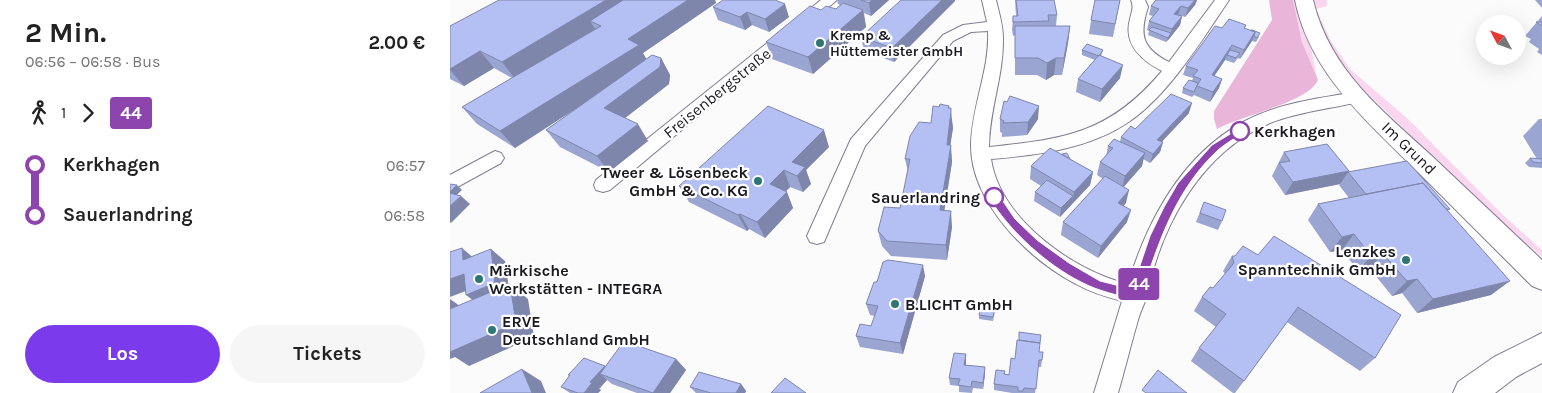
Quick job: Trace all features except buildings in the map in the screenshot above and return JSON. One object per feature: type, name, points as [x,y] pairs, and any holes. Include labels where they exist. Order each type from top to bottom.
[{"type":"main road","name":"Im Grund","points":[[1304,0],[1307,16],[1323,52],[1332,68],[1356,97],[1542,278]]},
{"type":"main road","points":[[1469,393],[1505,367],[1542,347]]},
{"type":"street","name":"Freisenbergstraße","points":[[603,186],[830,0]]},
{"type":"street","points":[[989,0],[995,26],[995,54],[981,125],[981,154],[984,174],[994,197],[1012,222],[1034,243],[1083,279],[1113,290],[1136,295]]},
{"type":"street","points":[[1138,0],[1140,7],[1135,22],[1136,42],[1148,56],[1171,69]]},
{"type":"street","points":[[981,154],[1040,147],[1093,133],[1124,117],[1171,69],[1222,0]]},
{"type":"street","points":[[817,236],[857,143],[948,38],[968,28],[995,26]]},
{"type":"street","points":[[1106,393],[1156,236],[1168,207],[1181,186],[1215,147],[1235,134],[1265,119],[1300,108],[1356,97]]},
{"type":"street","points":[[450,184],[495,158]]},
{"type":"shaded area","points":[[1269,0],[1293,0],[1302,42],[1318,80],[1312,88],[1288,102],[1217,129],[1214,111],[1272,20]]},
{"type":"shaded area","points":[[1293,0],[1297,0],[1310,42],[1317,78],[1302,42]]},
{"type":"shaded area","points":[[1309,0],[1327,0],[1327,6],[1316,9],[1331,41],[1350,69],[1408,119],[1502,214],[1542,250],[1542,257],[1504,225],[1354,81],[1326,43]]},
{"type":"bus line","name":"44","points":[[994,197],[1012,222],[1034,243],[1083,279],[1113,290],[1136,295],[1156,236],[1168,207],[1181,186],[1215,147],[1240,131]]},
{"type":"place","name":"Kremp & Hüttemeister GmbH","points":[[820,43]]},
{"type":"place","name":"Kerkhagen","points":[[1240,131]]},
{"type":"place","name":"Tweer & Lösenbeck GmbH & Co. KG","points":[[758,181]]},
{"type":"place","name":"Sauerlandring","points":[[994,197]]},
{"type":"place","name":"Lenzkes Spanntechnik GmbH","points":[[1406,260]]},
{"type":"place","name":"Märkische Werkstätten - INTEGRA","points":[[479,279]]},
{"type":"place","name":"B.LICHT GmbH","points":[[895,304]]},
{"type":"place","name":"ERVE Deutschland GmbH","points":[[492,330]]}]
